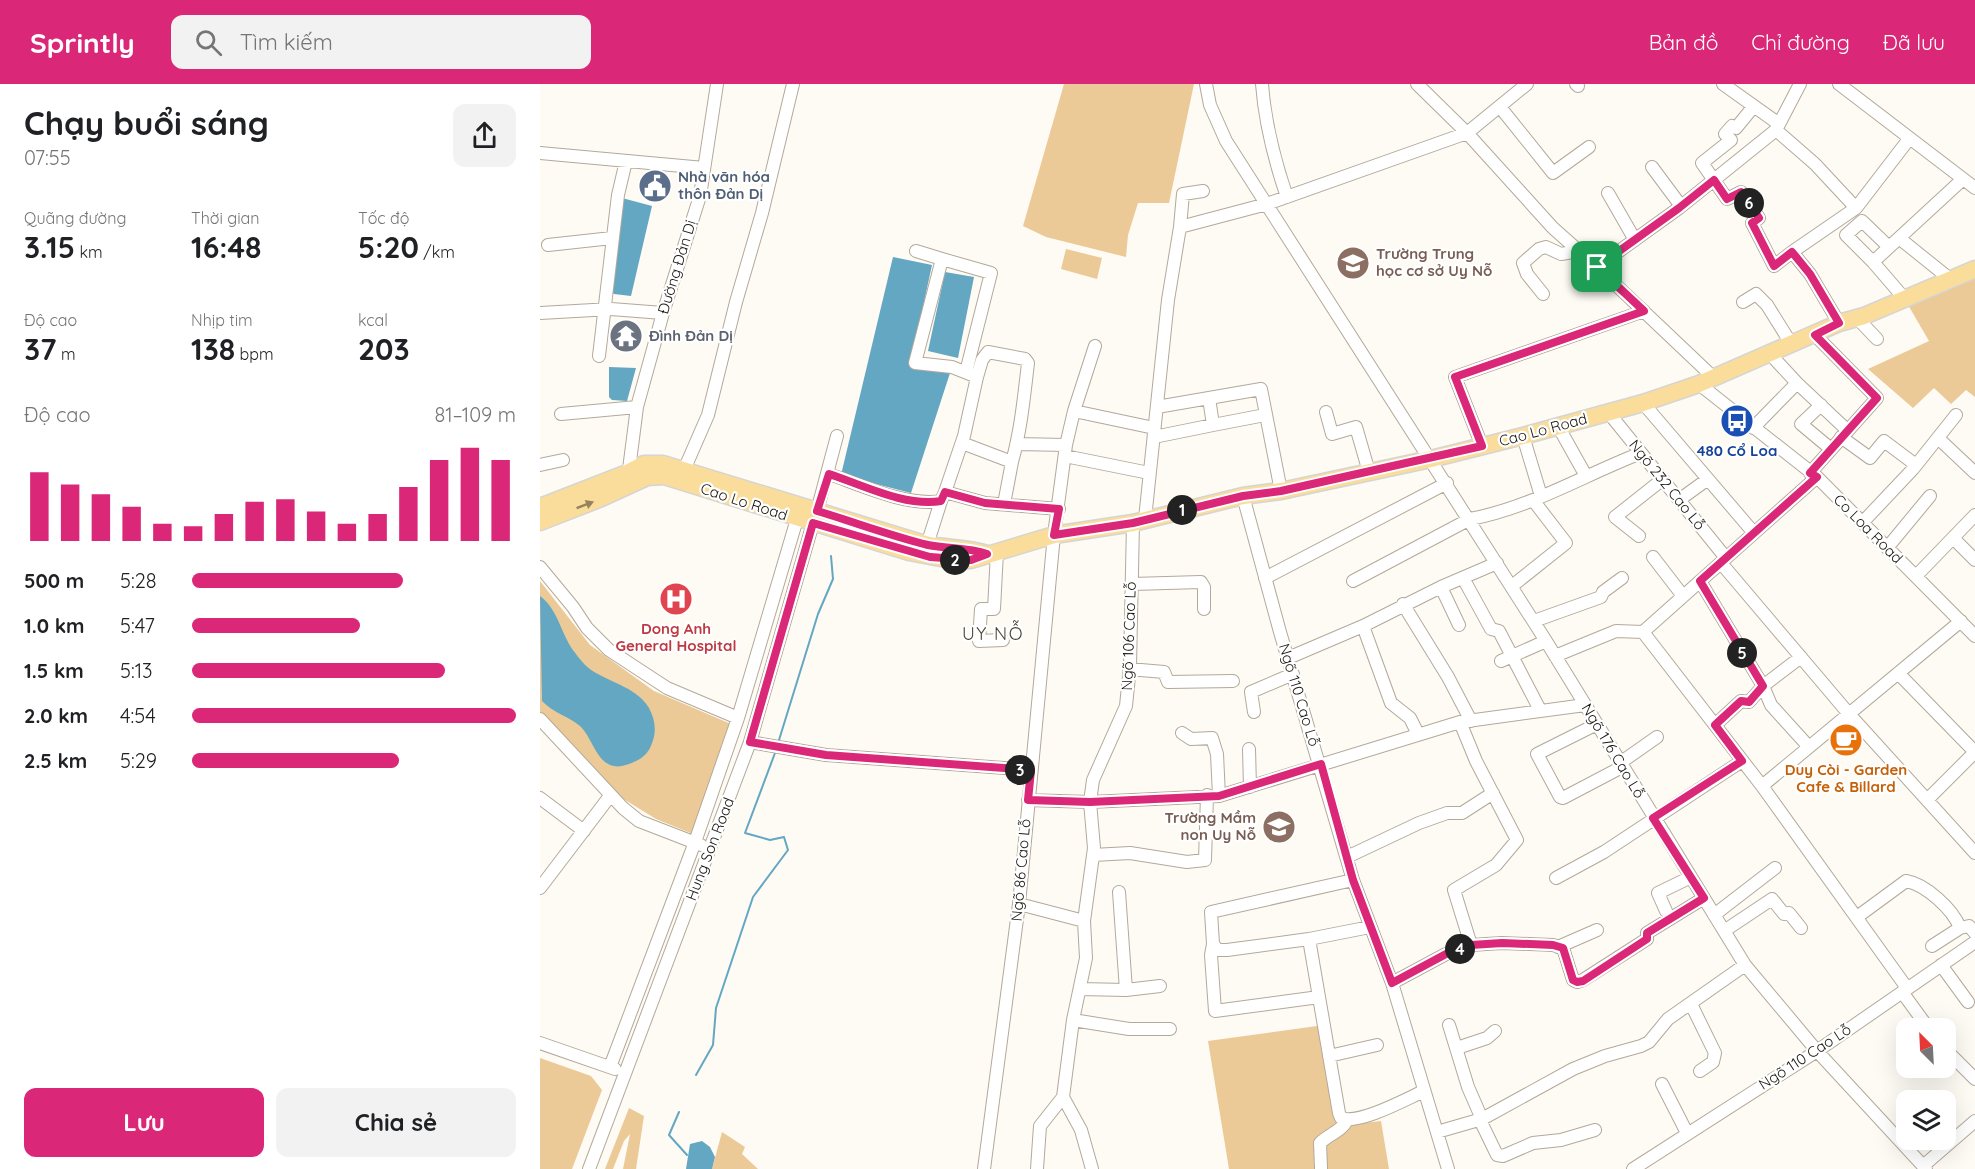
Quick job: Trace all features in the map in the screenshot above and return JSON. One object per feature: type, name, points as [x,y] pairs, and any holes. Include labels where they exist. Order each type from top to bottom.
[{"type":"main road","name":"Cao Lo Road","points":[[540,522],[629,479],[644,464],[653,463],[684,470],[809,517],[930,557],[971,560],[1054,535],[1139,521],[1243,496],[1281,491],[1431,459],[1643,403],[1706,381],[1839,323],[1857,318],[1975,269]]},
{"type":"main road","name":"Cao Lo Road","points":[[540,507],[629,479],[664,476],[809,517],[951,549],[970,548],[992,553]]},
{"type":"street","name":"Đường Đản Dị","points":[[629,479],[637,407],[663,313],[700,196],[717,84]]},
{"type":"street","points":[[684,470],[708,415],[736,302],[762,213],[793,84]]},
{"type":"street","name":"Ngõ 176 Cao Lỗ","points":[[1207,84],[1209,105],[1226,141],[1470,519],[1745,965],[1817,1051],[1924,1167]]},
{"type":"street","points":[[1262,84],[1264,118],[1287,197]]},
{"type":"street","name":"Co Loa Road","points":[[1417,84],[1467,132],[1553,228],[1644,311],[1706,381],[1753,428],[1813,475],[1975,636]]},
{"type":"street","points":[[1723,84],[1754,106],[1777,127],[1856,208]]},
{"type":"street","points":[[1597,267],[1681,207],[1777,127],[1800,84]]},
{"type":"street","points":[[1839,84],[1975,188]]},
{"type":"street","points":[[1180,227],[1267,204],[1467,132],[1500,108],[1523,85]]},
{"type":"street","points":[[1754,106],[1736,128],[1732,126],[1725,134],[1731,140],[1702,163],[1727,199],[1741,192],[1753,209],[1759,218],[1752,223],[1756,234],[1774,266],[1856,208],[1909,139]]},
{"type":"street","points":[[1500,108],[1553,173],[1589,147]]},
{"type":"street","points":[[540,153],[704,168]]},
{"type":"street","points":[[599,357],[607,309],[612,238],[626,161]]},
{"type":"street","points":[[1652,167],[1681,207]]},
{"type":"street","points":[[1873,262],[1963,179]]},
{"type":"street","name":"Ngõ 106 Cao Lỗ","points":[[1073,1020],[1086,958],[1084,921],[1093,855],[1090,802],[1093,780],[1126,706],[1132,584],[1139,521],[1149,473],[1168,300],[1183,194],[1203,191]]},
{"type":"street","points":[[1608,193],[1635,240]]},
{"type":"street","points":[[1889,247],[1862,221],[1846,235],[1904,298]]},
{"type":"street","points":[[548,245],[612,238]]},
{"type":"street","points":[[1899,238],[1950,279]]},
{"type":"street","points":[[1543,294],[1527,274],[1523,263],[1539,249],[1546,247],[1562,254],[1579,250]]},
{"type":"street","points":[[916,251],[992,273],[972,375],[975,395],[962,443],[927,544]]},
{"type":"street","points":[[1792,252],[1810,274],[1839,323]]},
{"type":"street","points":[[942,259],[915,363],[952,367],[972,375]]},
{"type":"street","points":[[1743,302],[1756,294],[1767,305],[1792,345]]},
{"type":"street","points":[[540,313],[607,309],[663,313]]},
{"type":"street","points":[[1482,446],[1455,377],[1644,311]]},
{"type":"street","points":[[1857,318],[1876,339]]},
{"type":"street","points":[[1556,656],[1616,631],[1643,632],[1754,533],[1813,475],[1831,448],[1877,398],[1815,335]]},
{"type":"street","name":"Ngõ 86 Cao Lỗ","points":[[984,1169],[1019,904],[1054,535],[1074,411],[1095,346]]},
{"type":"street","points":[[972,375],[988,352],[1026,359],[1028,363],[1024,405],[1004,504]]},
{"type":"street","points":[[1770,354],[1869,458],[1884,441],[1916,465]]},
{"type":"street","points":[[1753,428],[1797,383]]},
{"type":"street","points":[[1157,407],[1261,389],[1264,415],[1281,491]]},
{"type":"street","points":[[1209,398],[1213,425]]},
{"type":"street","points":[[1643,403],[1754,533]]},
{"type":"street","points":[[1821,405],[1801,424],[1831,448]]},
{"type":"street","points":[[561,414],[637,407]]},
{"type":"street","points":[[1074,411],[1154,432],[1213,425],[1264,415]]},
{"type":"street","points":[[1326,412],[1332,434],[1356,427],[1369,472]]},
{"type":"street","name":"Ngõ 232 Cao Lỗ","points":[[1608,412],[1680,500],[1801,657],[1849,714],[1975,852]]},
{"type":"street","points":[[1862,523],[1916,465],[1956,415]]},
{"type":"street","points":[[1558,426],[1586,476]]},
{"type":"street","points":[[610,1067],[695,843],[809,517],[829,474],[837,436]]},
{"type":"street","points":[[1512,586],[1566,543],[1537,498],[1523,436]]},
{"type":"street","points":[[1938,438],[1975,473]]},
{"type":"street","points":[[962,443],[1012,462]]},
{"type":"street","points":[[1017,444],[1066,451],[1149,473]]},
{"type":"street","points":[[1353,581],[1470,519],[1486,516],[1537,498],[1641,453]]},
{"type":"street","points":[[540,465],[563,460]]},
{"type":"street","points":[[829,474],[926,503],[943,496],[985,503],[1059,509]]},
{"type":"street","points":[[1639,536],[1615,517],[1663,479]]},
{"type":"street","points":[[1680,500],[1708,479]]},
{"type":"street","points":[[1265,578],[1447,483]]},
{"type":"street","name":"Ngõ 110 Cao Lỗ","points":[[1243,496],[1353,880],[1392,983],[1448,1169]]},
{"type":"street","points":[[1887,548],[1930,496]]},
{"type":"street","points":[[1916,576],[1975,515]]},
{"type":"street","name":"Hung Son Road","points":[[589,1169],[750,742],[809,517]]},
{"type":"street","points":[[1953,538],[1975,560]]},
{"type":"street","points":[[992,553],[994,609],[981,609],[979,641],[1002,640]]},
{"type":"street","points":[[1653,557],[1683,596]]},
{"type":"street","points":[[1288,658],[1363,626],[1403,604],[1497,564]]},
{"type":"street","points":[[540,567],[587,628],[609,650],[668,688],[738,718]]},
{"type":"street","points":[[1463,578],[1491,629],[1499,631],[1507,658],[1540,710]]},
{"type":"street","points":[[1534,621],[1601,597],[1603,592],[1622,578]]},
{"type":"street","points":[[1700,581],[1763,686],[1771,705],[1809,747]]},
{"type":"street","points":[[1132,584],[1201,582],[1204,587],[1204,609]]},
{"type":"street","points":[[1441,587],[1459,625]]},
{"type":"street","points":[[1403,604],[1448,677],[1493,793],[1517,840],[1496,865],[1454,890],[1471,945]]},
{"type":"street","points":[[1762,786],[1961,621]]},
{"type":"street","points":[[1363,626],[1391,703],[1410,718],[1418,734]]},
{"type":"street","points":[[1643,632],[1762,786],[1857,917],[1922,1018]]},
{"type":"street","points":[[1507,658],[1546,641]]},
{"type":"street","points":[[1715,725],[1741,701],[1749,702],[1763,686],[1801,657]]},
{"type":"street","points":[[1129,669],[1164,672],[1168,682],[1233,681]]},
{"type":"street","points":[[1898,673],[1975,752],[1927,800]]},
{"type":"street","points":[[1254,712],[1251,692],[1293,674]]},
{"type":"street","points":[[1028,800],[1090,802],[1213,796],[1250,787],[1465,721],[1585,705]]},
{"type":"street","points":[[540,719],[610,796],[639,821],[711,849]]},
{"type":"street","points":[[1597,724],[1537,754],[1560,797],[1563,798],[1621,765],[1657,737]]},
{"type":"street","points":[[1093,855],[1130,853],[1187,862],[1205,860],[1217,754],[1212,738],[1191,739],[1182,733]]},
{"type":"street","points":[[750,742],[826,755],[1031,770]]},
{"type":"street","points":[[1249,750],[1250,787]]},
{"type":"street","points":[[1556,878],[1604,852],[1742,761]]},
{"type":"street","points":[[1347,857],[1419,823],[1447,813],[1462,813],[1493,793]]},
{"type":"street","points":[[540,888],[610,796]]},
{"type":"street","points":[[540,798],[584,831]]},
{"type":"street","points":[[1714,915],[1775,868]]},
{"type":"street","points":[[1666,911],[1658,894],[1691,878]]},
{"type":"street","points":[[1319,997],[1215,1011],[1211,912],[1353,880]]},
{"type":"street","points":[[1857,917],[1906,881],[1915,882],[1935,898],[1953,916],[1960,928]]},
{"type":"street","points":[[1119,892],[1126,990]]},
{"type":"street","points":[[1392,983],[1446,954],[1471,945],[1502,943],[1563,948],[1573,980],[1583,981],[1647,939],[1647,933],[1704,898]]},
{"type":"street","points":[[1724,931],[1772,899],[1784,914],[1789,913],[1801,928]]},
{"type":"street","points":[[1019,904],[1084,921]]},
{"type":"street","points":[[1932,946],[1960,928],[1969,926],[1975,933]]},
{"type":"street","points":[[1213,944],[1218,950],[1227,950],[1309,939],[1370,927]]},
{"type":"street","points":[[1558,947],[1597,930]]},
{"type":"street","points":[[1309,939],[1341,1118],[1347,1120],[1384,1110],[1424,1091]]},
{"type":"street","name":"Ngõ 110 Cao Lỗ","points":[[1633,1169],[1817,1051],[1975,942]]},
{"type":"street","points":[[1437,1132],[1481,1119],[1573,1069],[1649,1042],[1668,1019],[1745,965]]},
{"type":"street","points":[[1941,965],[1968,1002]]},
{"type":"street","points":[[1080,989],[1126,990],[1160,986]]},
{"type":"street","points":[[1690,1004],[1715,1053],[1713,1062],[1701,1071]]},
{"type":"street","points":[[1037,1169],[1040,1126],[1063,1097],[1073,1020],[1129,1029],[1170,1029]]},
{"type":"street","points":[[1449,1025],[1468,1088],[1497,1155],[1503,1156],[1533,1143],[1561,1140],[1595,1130]]},
{"type":"street","points":[[1457,1048],[1487,1038],[1495,1031]]},
{"type":"street","points":[[540,1043],[626,1073]]},
{"type":"street","points":[[1329,1056],[1377,1045]]},
{"type":"street","points":[[1956,1060],[1975,1079]]},
{"type":"street","points":[[1662,1084],[1687,1133]]},
{"type":"street","points":[[1063,1097],[1081,1130],[1092,1169]]},
{"type":"street","points":[[1321,1168],[1320,1143],[1329,1134],[1345,1126],[1347,1120]]},
{"type":"street","points":[[1924,1167],[1975,1121]]},
{"type":"shaded area","points":[[1064,84],[1194,84],[1169,203],[1138,203],[1128,235],[1126,257],[1046,237],[1023,226]]},
{"type":"shaded area","points":[[1066,249],[1102,258],[1097,279],[1061,269]]},
{"type":"shaded area","points":[[1975,269],[1975,397],[1966,390],[1951,404],[1934,388],[1913,408],[1868,369],[1929,341],[1904,298]]},
{"type":"shaded area","points":[[540,581],[590,645],[654,691],[731,724],[693,834],[656,819],[617,795],[540,713]]},
{"type":"shaded area","points":[[1324,1025],[1345,1125],[1381,1121],[1389,1169],[1229,1169],[1208,1041]]},
{"type":"shaded area","points":[[540,1058],[591,1076],[602,1090],[572,1169],[540,1169]]},
{"type":"shaded area","points":[[629,1108],[644,1116],[636,1169],[623,1169],[630,1134],[624,1141],[613,1169],[605,1169]]},
{"type":"shaded area","points":[[722,1132],[745,1147],[742,1154],[758,1169],[712,1169]]},
{"type":"water","points":[[622,198],[652,206],[631,296],[614,294],[610,291]]},
{"type":"water","points":[[893,257],[932,265],[910,367],[950,373],[911,493],[841,475]]},
{"type":"water","points":[[945,272],[974,277],[958,358],[928,351]]},
{"type":"water","points":[[609,367],[636,368],[627,401],[612,400],[609,397]]},
{"type":"water","points":[[540,596],[552,608],[571,647],[585,665],[632,691],[649,708],[655,733],[648,751],[639,760],[619,766],[610,765],[599,755],[580,726],[542,701]]},
{"type":"water","points":[[702,1141],[710,1147],[715,1157],[712,1169],[686,1169],[690,1144]]},
{"type":"building","name":"Đình Đản Dị","points":[[619,331],[635,332],[634,342],[618,341]]},
{"type":"waterway","points":[[779,740],[818,614],[833,579],[831,556]]},
{"type":"waterway","points":[[696,1075],[713,1045],[716,1008],[753,897],[788,850],[784,837],[770,840],[745,833],[775,753]]},
{"type":"waterway","points":[[679,1112],[669,1135],[687,1155]]},
{"type":"place","name":"Nhà văn hóa thôn Đản Dị","points":[[655,186]]},
{"type":"place","name":"Trường Trung học cơ sở Uy Nỗ","points":[[1353,263]]},
{"type":"place","name":"Đình Đản Dị","points":[[626,336]]},
{"type":"place","name":"480 Cổ Loa","points":[[1737,421]]},
{"type":"place","name":"Dong Anh General Hospital","points":[[676,599]]},
{"type":"place","name":"Duy Còi - Garden Cafe & Billard","points":[[1846,740]]},
{"type":"place","name":"Trường Mầm non Uy Nỗ","points":[[1279,827]]},
{"type":"district","name":"UY NỖ","points":[[993,634]]},
{"type":"route","points":[[1714,180],[1727,199],[1741,192],[1759,218],[1752,223],[1774,266],[1792,252],[1810,274],[1839,323],[1815,335],[1877,398],[1810,473],[1817,477],[1700,581],[1763,686],[1749,702],[1741,701],[1715,725],[1742,761],[1653,818],[1704,898],[1647,933],[1647,939],[1583,981],[1573,980],[1563,948],[1553,945],[1502,943],[1471,945],[1446,954],[1392,983],[1353,880],[1321,764],[1219,796],[1090,802],[1028,800],[1031,770],[826,755],[750,742],[813,523],[930,557],[971,560],[987,554],[970,548],[951,549],[925,544],[817,511],[829,474],[926,503],[941,501],[945,492],[985,503],[1059,509],[1054,535],[1133,523],[1243,496],[1281,491],[1482,446],[1455,377],[1644,311],[1597,267],[1714,180]]}]
